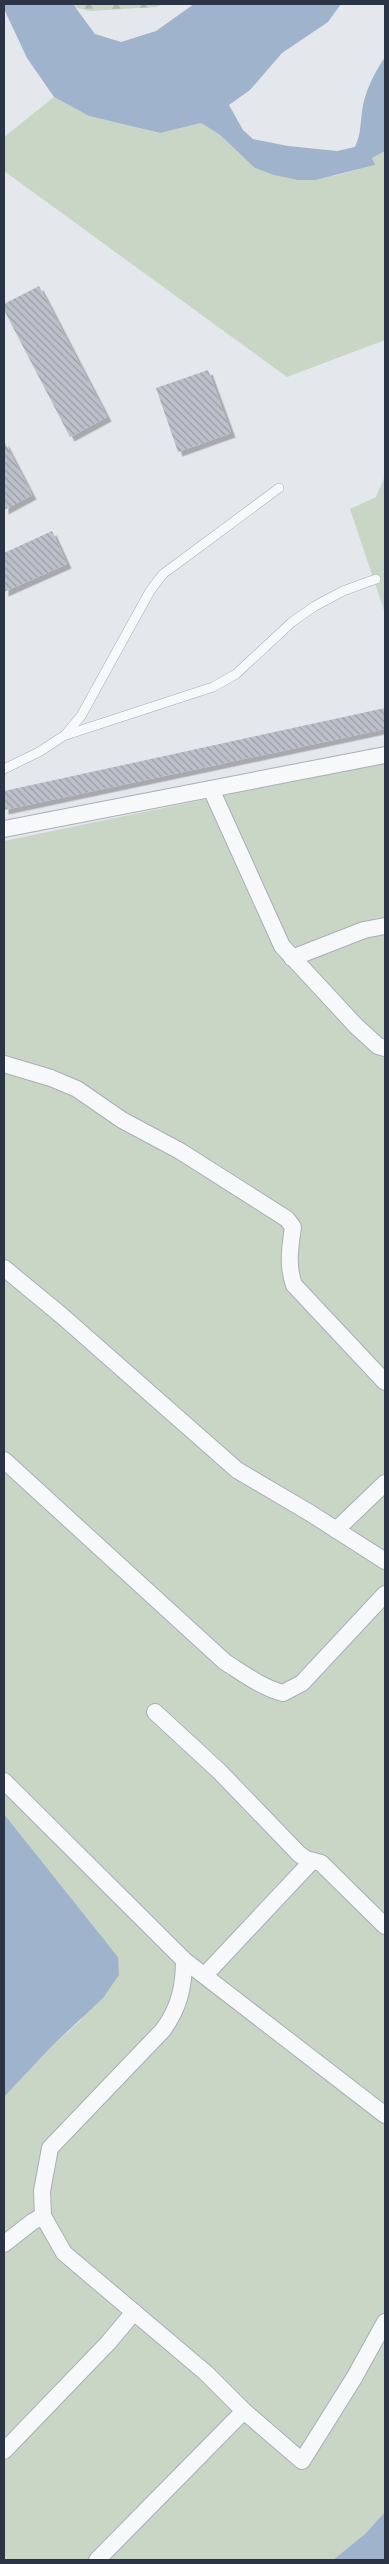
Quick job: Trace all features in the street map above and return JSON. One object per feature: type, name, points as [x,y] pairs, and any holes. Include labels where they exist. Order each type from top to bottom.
[{"type":"street","points":[[4,829],[385,755]]},
{"type":"street","points":[[211,789],[282,946],[356,1026],[378,1046],[385,1048]]},
{"type":"street","points":[[292,958],[364,930],[385,926]]},
{"type":"street","points":[[4,1064],[51,1078],[77,1089],[122,1120],[180,1151],[287,1219],[293,1228],[289,1272],[294,1285],[385,1382]]},
{"type":"street","points":[[4,1268],[61,1315],[237,1470],[385,1561]]},
{"type":"street","points":[[4,1460],[225,1662],[252,1680],[272,1690],[283,1693],[302,1682],[385,1594]]},
{"type":"street","points":[[336,1530],[385,1483]]},
{"type":"street","points":[[155,1712],[220,1772],[299,1854],[312,1861],[321,1863],[385,1926]]},
{"type":"street","points":[[4,1781],[184,1960],[385,2115]]},
{"type":"street","points":[[205,1975],[312,1861]]},
{"type":"street","points":[[184,1960],[182,1993],[168,2023],[50,2148],[42,2190],[44,2216],[64,2253],[206,2373],[244,2411],[302,2461],[354,2378],[385,2322]]},
{"type":"street","points":[[4,2244],[32,2222],[44,2216]]},
{"type":"street","points":[[4,2451],[108,2343],[134,2312]]},
{"type":"street","points":[[96,2560],[244,2411]]},
{"type":"lane","points":[[65,735],[81,716],[150,591],[163,574],[279,488]]},
{"type":"lane","points":[[4,769],[38,752],[65,735],[213,687],[236,674],[292,622],[315,606],[343,591],[376,579]]},
{"type":"green space","points":[[73,4],[164,4],[156,7],[90,11],[73,7]]},
{"type":"green space","points":[[54,97],[89,116],[159,133],[201,123],[220,135],[239,153],[334,176],[374,165],[372,158],[385,151],[385,340],[287,377],[4,171],[4,137]]},
{"type":"green space","points":[[385,476],[385,613],[350,509],[376,497]]},
{"type":"green space","points":[[385,762],[385,2512],[365,2534],[333,2560],[4,2560],[4,2097],[53,2045],[80,2021],[118,1957],[4,1814],[4,841]]},
{"type":"water","points":[[4,4],[73,4],[95,34],[121,42],[156,31],[194,4],[341,4],[328,22],[282,53],[250,90],[229,105],[243,130],[253,139],[288,146],[337,151],[355,147],[367,90],[385,57],[385,151],[372,158],[375,165],[315,180],[298,180],[274,175],[255,168],[220,135],[201,123],[160,133],[89,116],[54,97],[27,58],[4,9]]},
{"type":"water","points":[[4,1814],[118,1957],[119,1975],[103,1998],[53,2045],[4,2097]]},
{"type":"water","points":[[385,2512],[385,2560],[333,2560],[365,2534]]},
{"type":"building","points":[[39,286],[107,417],[70,437],[4,310],[4,304]]},
{"type":"building","points":[[208,370],[231,433],[178,452],[156,388]]},
{"type":"building","points":[[4,441],[32,495],[4,510]]},
{"type":"building","points":[[52,531],[67,564],[4,592],[4,553]]},
{"type":"building","points":[[385,708],[385,729],[4,810],[4,791]]}]
